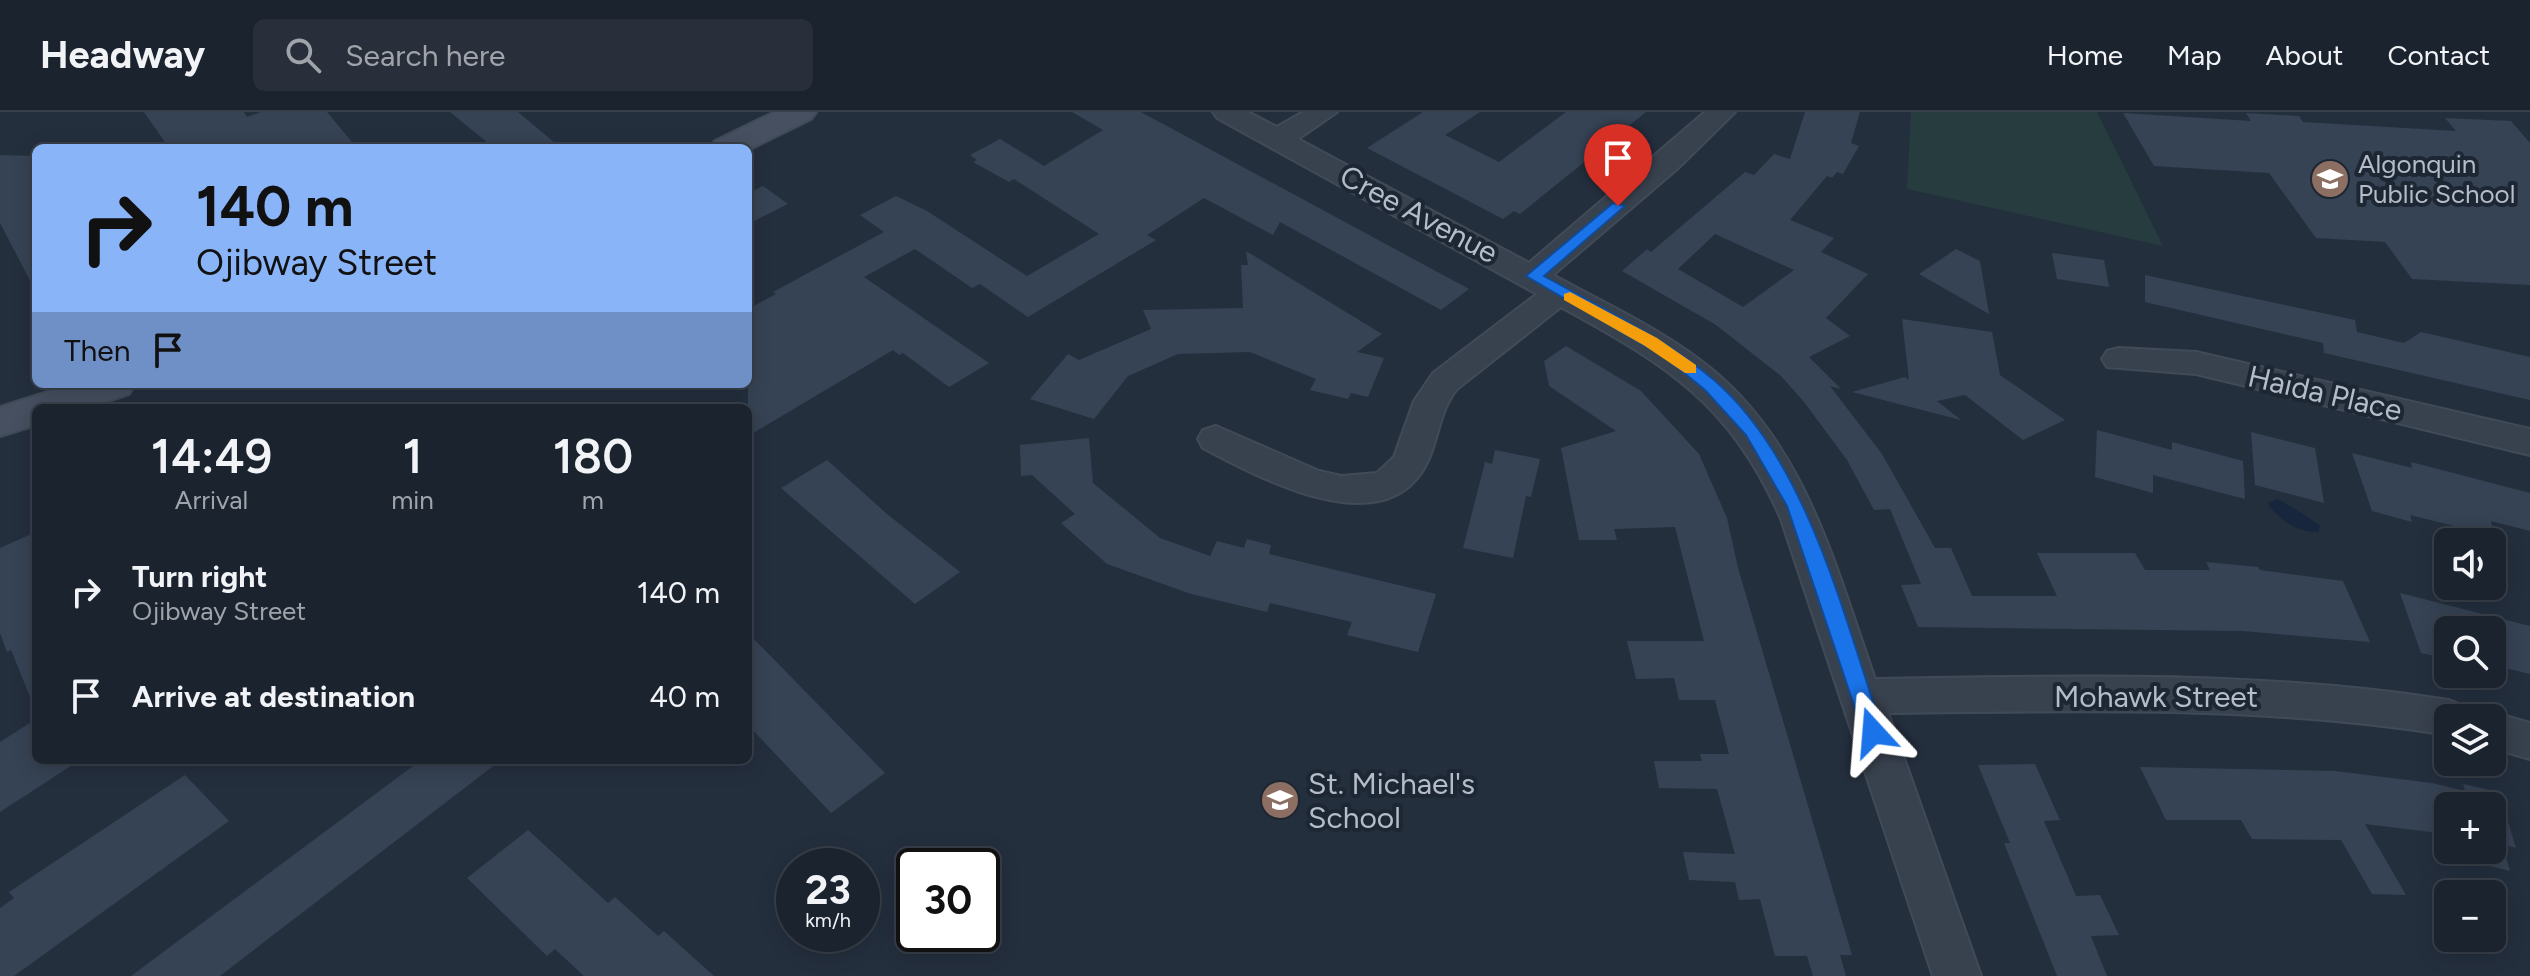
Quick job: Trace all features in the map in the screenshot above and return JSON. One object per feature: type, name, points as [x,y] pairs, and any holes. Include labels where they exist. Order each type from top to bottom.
[{"type":"main road","points":[[735,144],[800,112]]},
{"type":"main road","points":[[54,404],[103,388]]},
{"type":"main road","points":[[0,422],[32,411]]},
{"type":"street","name":"Cree Avenue","points":[[1227,112],[1547,284],[1671,355],[1711,386],[1752,431],[1796,506],[1957,976]]},
{"type":"street","points":[[1279,138],[1323,112]]},
{"type":"street","points":[[1216,439],[1286,475],[1352,491],[1395,479],[1407,466],[1431,402],[1445,381],[1721,112]]},
{"type":"street","name":"Haida Place","points":[[2119,359],[2196,363],[2530,442]]},
{"type":"street","name":"Mohawk Street","points":[[1861,696],[2257,697],[2341,701],[2434,716]]},
{"type":"street","points":[[2506,734],[2530,741]]},
{"type":"green space","points":[[1911,112],[2097,112],[2163,246],[1907,189]]},
{"type":"water","points":[[2277,499],[2318,524],[2318,532],[2302,530],[2283,520],[2267,503]]},
{"type":"building","points":[[144,112],[244,112],[247,117],[261,112],[327,112],[354,144],[166,144]]},
{"type":"building","points":[[450,112],[518,112],[556,144],[489,144]]},
{"type":"building","points":[[1072,112],[1141,112],[1469,289],[1441,310],[1280,222],[1273,235],[1204,198],[1147,235],[1156,240],[1028,317],[980,284],[972,288],[915,249],[864,277],[989,363],[949,387],[903,353],[899,355],[893,350],[752,434],[752,404],[748,404],[748,388],[752,388],[752,307],[776,294],[773,292],[884,232],[860,215],[896,196],[927,211],[1027,276],[1099,234],[1014,179],[1009,182],[973,162],[977,160],[970,155],[1000,139],[1044,166],[1103,130]]},
{"type":"building","points":[[1423,112],[1480,112],[1445,135],[1499,162],[1566,112],[1646,112],[1520,214],[1514,211],[1503,219],[1367,148]]},
{"type":"building","points":[[1805,112],[1860,112],[1851,143],[1859,146],[1843,174],[1837,172],[1832,178],[1827,176],[1790,220],[1834,238],[1821,252],[1868,274],[1826,318],[1850,336],[1809,357],[1841,389],[1830,386],[1882,454],[1935,548],[1951,548],[1972,596],[2057,596],[2037,553],[2135,553],[2145,570],[2210,570],[2206,562],[2258,567],[2260,570],[2343,581],[2370,642],[2243,631],[1918,627],[1901,585],[1921,584],[1890,509],[1874,510],[1847,460],[1804,402],[1781,376],[1716,325],[1622,271],[1647,249],[1651,252],[1745,172],[1754,175],[1774,154],[1790,159]],"holes":[[[1715,234],[1794,270],[1743,307],[1678,269]]]},
{"type":"building","name":"Algonquin Public School","points":[[2123,113],[2251,121],[2246,113],[2299,116],[2303,122],[2456,131],[2445,118],[2511,121],[2530,143],[2530,285],[2412,279],[2385,242],[2316,238],[2269,173],[2154,166]]},
{"type":"building","points":[[0,155],[32,156],[32,284],[0,223]]},
{"type":"building","points":[[763,186],[788,204],[752,222],[752,191]]},
{"type":"building","points":[[1956,249],[1980,261],[1989,314],[1919,274]]},
{"type":"building","points":[[1246,251],[1382,334],[1357,352],[1384,358],[1368,397],[1351,393],[1348,399],[1310,390],[1316,379],[1250,352],[1178,354],[1128,376],[1094,419],[1030,399],[1068,354],[1079,360],[1151,329],[1143,310],[1243,308],[1241,265],[1248,265]]},
{"type":"building","points":[[2052,253],[2104,260],[2109,287],[2057,279]]},
{"type":"building","points":[[2145,275],[2355,320],[2357,332],[2404,343],[2421,332],[2530,357],[2530,400],[2324,353],[2323,343],[2145,302]]},
{"type":"building","points":[[1902,319],[1992,332],[2000,375],[2065,420],[2023,440],[1965,395],[1937,401],[1961,420],[1852,392],[1905,377],[1909,380]]},
{"type":"building","points":[[1566,346],[1641,391],[1699,454],[1727,518],[1738,568],[1852,955],[1840,955],[1846,976],[1813,976],[1807,956],[1775,956],[1760,899],[1739,900],[1735,882],[1689,880],[1683,852],[1735,854],[1717,789],[1659,788],[1654,761],[1702,761],[1700,754],[1729,754],[1715,700],[1679,700],[1674,678],[1636,679],[1627,641],[1704,641],[1675,527],[1614,529],[1617,540],[1579,540],[1561,448],[1616,431],[1549,386],[1544,361]]},
{"type":"building","points":[[2097,430],[2172,450],[2172,442],[2243,461],[2245,499],[2153,475],[2153,493],[2095,477]]},
{"type":"building","points":[[2251,432],[2315,448],[2324,503],[2255,485]]},
{"type":"building","points":[[1089,438],[1093,483],[1160,538],[1210,556],[1217,541],[1244,548],[1247,539],[1271,545],[1269,554],[1436,594],[1418,652],[1347,635],[1352,622],[1270,603],[1267,612],[1191,594],[1107,564],[1061,523],[1075,514],[1032,475],[1021,476],[1020,445]]},
{"type":"building","points":[[1495,450],[1540,459],[1531,497],[1526,496],[1513,558],[1463,548],[1485,462],[1492,464]]},
{"type":"building","points":[[2352,453],[2412,468],[2411,462],[2530,493],[2530,531],[2491,521],[2492,528],[2462,528],[2410,515],[2412,522],[2372,511]]},
{"type":"building","points":[[827,460],[887,514],[960,572],[915,604],[781,488]]},
{"type":"building","points":[[32,534],[32,702],[11,650],[7,652],[0,633],[0,548]]},
{"type":"building","points":[[2400,593],[2491,616],[2434,616],[2434,656],[2421,653]]},
{"type":"building","points":[[2506,620],[2530,626],[2530,674],[2506,668]]},
{"type":"building","points":[[752,637],[885,773],[831,813],[752,729]]},
{"type":"building","points":[[32,722],[32,764],[74,764],[0,812],[0,742]]},
{"type":"building","points":[[416,764],[496,764],[220,976],[131,976]]},
{"type":"building","points":[[2035,764],[2060,820],[2044,821],[2076,896],[2100,895],[2119,935],[2091,936],[2107,976],[2057,976],[2004,843],[2010,843],[1978,765]]},
{"type":"building","points":[[2140,767],[2335,771],[2432,783],[2465,791],[2463,784],[2499,792],[2434,792],[2434,832],[2365,824],[2406,895],[2372,894],[2341,840],[2252,839],[2241,820],[2166,820]]},
{"type":"building","points":[[185,775],[229,821],[14,976],[0,976],[0,908],[14,898],[9,892]]},
{"type":"building","points":[[2506,815],[2516,848],[2506,845]]},
{"type":"building","points":[[528,830],[608,903],[615,897],[658,936],[664,931],[714,976],[584,976],[555,949],[547,956],[467,878]]},
{"type":"building","points":[[2506,858],[2510,871],[2482,864],[2506,864]]},
{"type":"slow traffic","points":[[1570,297],[1651,342],[1691,369]]},
{"type":"place","name":"Algonquin Public School","points":[[2330,179]]},
{"type":"place","name":"St. Michael's School","points":[[1280,800]]},
{"type":"route","points":[[1618,206],[1533,276],[1671,355],[1711,386],[1752,431],[1796,506],[1873,732]]}]
